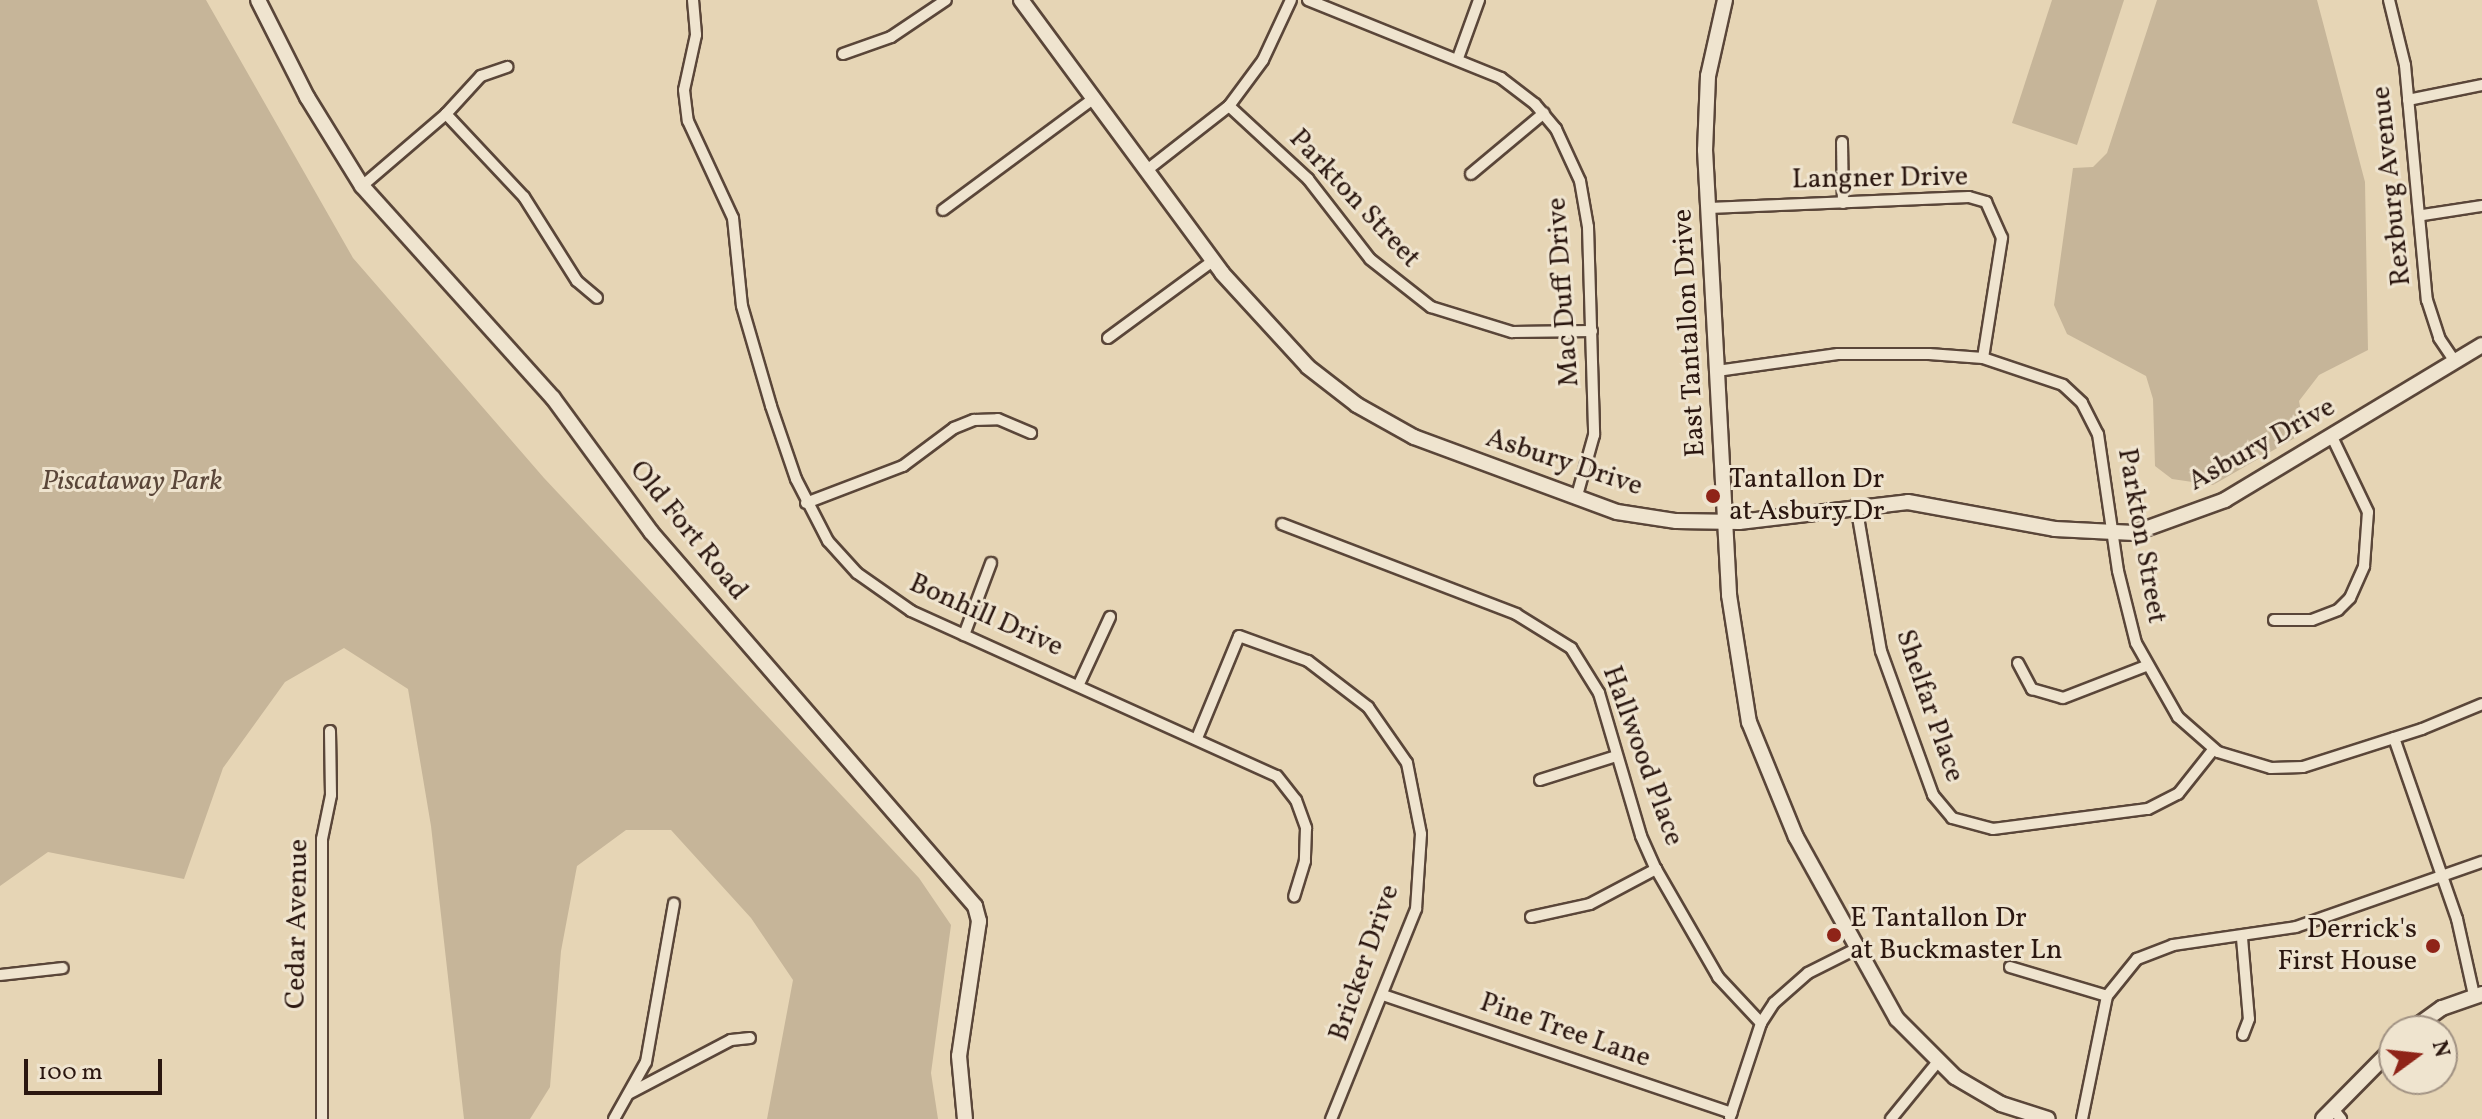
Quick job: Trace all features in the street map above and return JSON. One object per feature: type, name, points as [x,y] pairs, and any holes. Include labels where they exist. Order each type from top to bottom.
[{"type":"street","name":"Old Fort Road","points":[[258,0],[307,97],[362,186],[553,398],[651,532],[975,906],[979,921],[959,1056],[965,1119]]},
{"type":"street","name":"Bonhill Drive","points":[[693,0],[696,35],[685,81],[687,113],[733,218],[750,342],[806,503],[828,541],[857,573],[911,611],[1263,766],[1296,800],[1307,844],[1294,896]]},
{"type":"street","points":[[843,54],[891,37],[946,0]]},
{"type":"street","name":"Asbury Drive","points":[[1021,0],[1213,261],[1278,338],[1365,410],[1414,437],[1576,499],[1642,517],[1726,522],[1856,505],[1933,504],[2055,529],[2115,534],[2153,529],[2206,509],[2332,437],[2482,345]]},
{"type":"street","points":[[1147,170],[1229,106],[1263,60],[1291,0]]},
{"type":"street","name":"Mac Duff Drive","points":[[1308,0],[1458,58],[1501,78],[1544,113],[1574,165],[1583,196],[1592,331],[1594,435],[1576,499]]},
{"type":"street","points":[[1458,58],[1479,0]]},
{"type":"street","name":"East Tantallon Drive","points":[[1725,0],[1708,76],[1709,208],[1733,641],[1749,722],[1796,837],[1897,1019],[1936,1064],[2001,1104],[2048,1119]]},
{"type":"street","name":"Rexburg Avenue","points":[[2389,0],[2408,100],[2423,215],[2427,300],[2439,338],[2455,362]]},
{"type":"street","points":[[362,186],[446,114],[481,76],[507,67]]},
{"type":"street","points":[[2408,100],[2482,85]]},
{"type":"street","points":[[943,210],[1093,99]]},
{"type":"street","name":"Parkton Street","points":[[1229,106],[1308,179],[1370,259],[1431,307],[1512,332],[1592,331]]},
{"type":"street","points":[[1471,174],[1544,113]]},
{"type":"street","points":[[446,114],[524,197],[577,281],[597,298]]},
{"type":"street","points":[[1842,142],[1843,203]]},
{"type":"street","name":"Langner Drive","points":[[1709,208],[1969,197],[1986,202],[2002,238],[1983,358]]},
{"type":"street","points":[[2423,215],[2482,206]]},
{"type":"street","points":[[1108,338],[1213,261]]},
{"type":"street","name":"Parkton Street","points":[[1717,371],[1853,353],[1983,358],[2049,377],[2082,403],[2098,434],[2127,613],[2146,666],[2178,717],[2213,750],[2255,765],[2286,769],[2394,738],[2482,704]]},
{"type":"street","points":[[806,503],[903,466],[963,423],[998,419],[1031,433]]},
{"type":"street","points":[[2274,620],[2312,620],[2338,610],[2356,588],[2364,566],[2368,512],[2332,437]]},
{"type":"street","name":"Shelfar Place","points":[[1856,505],[1889,678],[1933,795],[1952,818],[1993,829],[2148,809],[2178,794],[2213,750]]},
{"type":"street","name":"Hallwood Place","points":[[1282,524],[1516,614],[1556,635],[1592,677],[1656,869],[1718,977],[1761,1023]]},
{"type":"street","points":[[964,635],[991,563]]},
{"type":"street","points":[[1079,684],[1110,617]]},
{"type":"street","name":"Bricker Drive","points":[[1197,738],[1239,636],[1308,661],[1368,707],[1407,763],[1421,834],[1416,909],[1331,1119]]},
{"type":"street","points":[[2018,663],[2032,689],[2063,698],[2146,666]]},
{"type":"street","name":"Cedar Avenue","points":[[322,1119],[322,839],[331,795],[330,731]]},
{"type":"street","points":[[2394,738],[2457,919],[2478,994],[2432,1015]]},
{"type":"street","points":[[1540,780],[1616,756]]},
{"type":"street","points":[[2082,1119],[2107,996],[2127,968],[2150,953],[2296,927],[2482,862]]},
{"type":"street","points":[[1531,917],[1582,907],[1656,869]]},
{"type":"street","points":[[614,1119],[651,1044],[674,903]]},
{"type":"street","points":[[2242,938],[2249,1019],[2243,1035]]},
{"type":"street","points":[[1731,1116],[1761,1023],[1797,981],[1856,949]]},
{"type":"street","points":[[2010,967],[2107,996]]},
{"type":"street","points":[[0,975],[63,968]]},
{"type":"street","name":"Pine Tree Lane","points":[[1383,995],[1731,1116]]},
{"type":"street","points":[[629,1093],[731,1040],[750,1038]]},
{"type":"street","points":[[1891,1119],[1936,1064]]},
{"type":"street","points":[[2332,1116],[2378,1065]]},
{"type":"green space","name":"Piscataway Park","points":[[0,0],[206,0],[353,258],[544,478],[919,878],[951,925],[931,1073],[938,1119],[767,1119],[793,980],[751,918],[671,830],[626,830],[577,866],[561,951],[550,1087],[530,1119],[464,1119],[431,826],[408,689],[344,648],[285,682],[223,768],[184,879],[48,852],[0,886]]},
{"type":"green space","points":[[2052,0],[2124,0],[2077,145],[2012,123]]},
{"type":"green space","points":[[2157,0],[2317,0],[2365,182],[2368,350],[2319,375],[2299,401],[2305,432],[2213,485],[2172,479],[2155,466],[2153,399],[2146,376],[2067,334],[2054,305],[2073,168],[2093,167],[2107,153]]},
{"type":"place","name":"Tantallon Dr at Asbury Dr","points":[[1713,496]]},
{"type":"place","name":"E Tantallon Dr at Buckmaster Ln","points":[[1834,935]]},
{"type":"place","name":"Derrick's First House","points":[[2433,946]]}]
